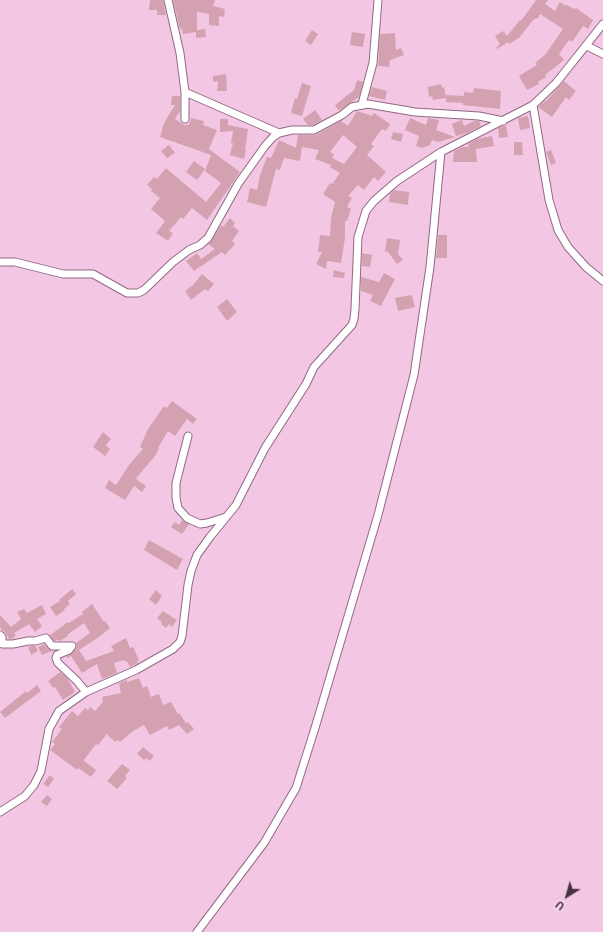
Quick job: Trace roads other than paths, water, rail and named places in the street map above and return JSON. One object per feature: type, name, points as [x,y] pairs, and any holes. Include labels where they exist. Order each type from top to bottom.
[{"type":"street","points":[[168,0],[180,53],[185,92],[185,119]]},
{"type":"street","points":[[362,104],[373,63],[378,0]]},
{"type":"street","points":[[0,812],[25,796],[31,790],[41,771],[49,729],[59,711],[86,692],[136,670],[177,646],[182,636],[188,585],[197,555],[236,505],[265,448],[306,384],[311,372],[352,325],[355,309],[358,237],[366,211],[374,201],[397,181],[441,152],[533,105],[556,83],[603,24]]},
{"type":"street","points":[[587,46],[603,54]]},
{"type":"street","points":[[185,92],[279,133]]},
{"type":"street","points":[[0,262],[16,262],[63,274],[93,274],[127,293],[138,293],[144,290],[173,262],[189,250],[200,245],[208,238],[238,184],[265,146],[279,133],[292,130],[314,130],[352,108],[362,104],[422,112],[479,116],[503,121]]},
{"type":"street","points":[[533,105],[549,200],[558,230],[568,247],[586,267],[603,281]]},
{"type":"street","points":[[197,932],[264,843],[296,788],[315,728],[378,515],[414,375],[430,267],[441,152]]},
{"type":"street","points":[[188,436],[176,484],[178,508],[187,518],[200,524],[226,517]]},
{"type":"street","points":[[0,635],[2,637],[2,644],[13,644],[28,641],[35,642],[46,638],[52,646],[72,646],[69,650],[57,655],[56,658],[58,663],[86,692]]}]
